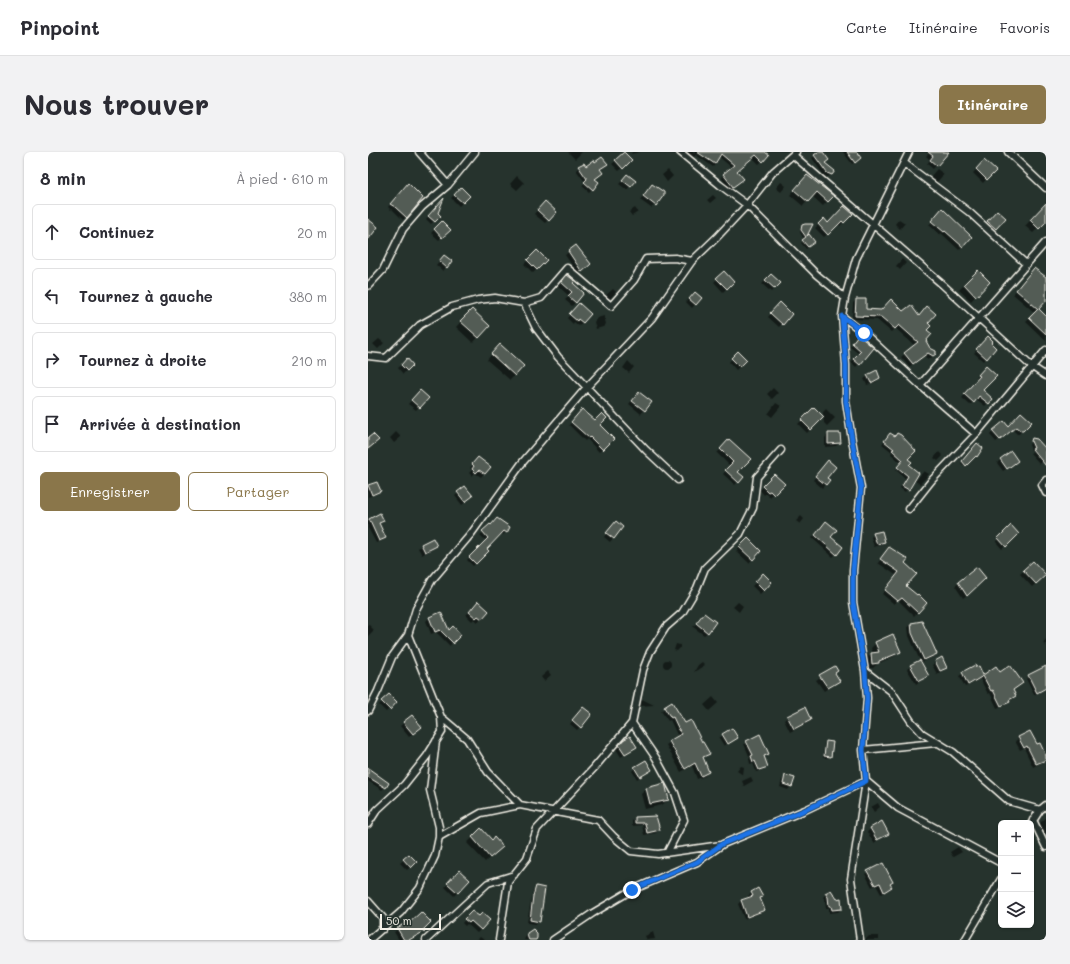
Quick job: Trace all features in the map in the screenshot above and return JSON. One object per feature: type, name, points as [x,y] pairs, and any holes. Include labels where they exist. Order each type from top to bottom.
[{"type":"street","points":[[419,152],[448,184]]},
{"type":"street","points":[[368,286],[383,270],[403,229],[422,207],[448,184],[475,152]]},
{"type":"street","points":[[680,152],[747,205],[817,275],[845,298]]},
{"type":"street","points":[[860,940],[851,879],[866,781],[863,750],[867,698],[865,671],[853,602],[853,570],[861,488],[846,401],[846,365],[842,316],[845,298],[856,259],[909,152]]},
{"type":"street","points":[[1008,152],[1046,188]]},
{"type":"street","points":[[368,711],[392,657],[408,635],[416,609],[432,580],[471,534],[522,463],[586,387],[652,318],[692,261],[718,237],[747,205],[773,172],[795,153],[979,317],[1031,366],[1046,376]]},
{"type":"street","points":[[904,163],[969,212],[1026,264]]},
{"type":"street","points":[[920,385],[1046,242]]},
{"type":"street","points":[[368,356],[386,358],[420,325],[452,307],[478,300],[495,298],[524,302],[541,298],[567,268],[611,306],[634,280],[646,259],[675,258],[692,261]]},
{"type":"street","points":[[524,302],[536,328],[558,357],[646,450],[678,480]]},
{"type":"street","points":[[842,316],[864,333],[976,434]]},
{"type":"street","points":[[909,509],[932,480],[976,434],[1031,366],[1046,350]]},
{"type":"street","points":[[499,940],[508,882],[527,858],[537,829],[594,768],[632,722],[643,670],[650,652],[663,631],[682,613],[697,588],[705,568],[740,534],[753,508],[757,477],[781,450]]},
{"type":"street","points":[[1046,480],[1042,485],[1046,493]]},
{"type":"street","points":[[368,824],[377,810],[404,785],[427,756],[442,732],[441,717],[408,635]]},
{"type":"street","points":[[865,671],[892,692],[911,720],[922,733],[936,743],[953,752],[1009,802],[1040,810]]},
{"type":"street","points":[[441,717],[467,739],[488,772],[520,805]]},
{"type":"street","points":[[632,722],[656,758],[676,793],[684,820],[667,853]]},
{"type":"street","points":[[369,940],[401,912],[420,888],[435,856],[439,837],[439,827],[430,790],[436,741]]},
{"type":"street","points":[[863,750],[936,743]]},
{"type":"street","points":[[439,837],[481,813],[520,805],[598,820],[614,837],[631,851],[658,854],[667,853],[722,844],[805,810],[866,781]]},
{"type":"street","points":[[866,781],[898,808],[998,861]]},
{"type":"street","points":[[1033,820],[1040,810],[1046,805]]},
{"type":"street","points":[[1034,826],[1046,847]]},
{"type":"street","points":[[553,940],[593,913],[632,890],[697,862],[722,844]]},
{"type":"street","points":[[426,940],[488,883],[514,875]]},
{"type":"street","points":[[965,940],[998,885]]},
{"type":"street","points":[[368,901],[383,918],[383,929]]},
{"type":"building","points":[[624,152],[632,160],[623,169],[615,160]]},
{"type":"building","points":[[697,152],[765,152],[769,155],[763,162],[756,155],[737,171],[744,179],[733,187],[723,174],[734,165],[721,154],[715,164]]},
{"type":"building","points":[[818,152],[823,152],[829,160],[825,163],[835,171],[832,175],[827,173],[814,155]]},
{"type":"building","points":[[847,152],[857,152],[861,158],[855,163]]},
{"type":"building","points":[[928,152],[949,152],[937,166],[930,160],[933,156]]},
{"type":"building","points":[[602,157],[608,164],[600,169],[603,173],[595,179],[599,182],[593,190],[584,182],[587,179],[578,166],[584,163],[586,166],[594,160],[595,162]]},
{"type":"building","points":[[984,160],[996,171],[987,180],[976,169]]},
{"type":"building","points":[[627,174],[636,181],[631,187],[622,180]]},
{"type":"building","points":[[807,175],[834,196],[828,202],[817,192],[808,202],[794,190]]},
{"type":"building","points":[[408,183],[423,198],[407,218],[390,204]]},
{"type":"building","points":[[652,184],[664,192],[664,195],[656,206],[643,196]]},
{"type":"building","points":[[461,187],[470,196],[463,203],[454,195]]},
{"type":"building","points":[[444,198],[438,213],[441,216],[435,222],[428,216]]},
{"type":"building","points":[[545,201],[557,212],[549,221],[537,210]]},
{"type":"building","points":[[1046,203],[1046,222],[1039,229],[1030,220]]},
{"type":"building","points":[[844,206],[853,214],[844,223],[842,221],[828,235],[818,224],[824,218],[828,223]]},
{"type":"building","points":[[942,208],[972,237],[963,247],[931,221]]},
{"type":"building","points":[[997,210],[1006,218],[996,229],[987,221]]},
{"type":"building","points":[[368,219],[378,227],[368,240]]},
{"type":"building","points":[[442,221],[451,230],[442,238],[434,229]]},
{"type":"building","points":[[813,224],[807,236],[809,234],[815,242],[808,247],[802,240],[806,237],[801,230],[802,225]]},
{"type":"building","points":[[576,245],[591,264],[582,272],[568,251]]},
{"type":"building","points":[[537,250],[547,260],[537,270],[527,260]]},
{"type":"building","points":[[444,255],[452,261],[447,268],[439,261]]},
{"type":"building","points":[[1034,268],[1046,277],[1046,301],[1039,309],[1046,316],[1046,334],[1029,318],[1038,309],[1016,290]]},
{"type":"building","points":[[978,270],[990,282],[976,297],[964,284]]},
{"type":"building","points":[[724,271],[734,282],[727,289],[716,278]]},
{"type":"building","points":[[771,274],[781,283],[775,289],[765,280]]},
{"type":"building","points":[[567,275],[575,281],[573,283],[584,293],[576,303],[568,296],[572,292],[561,282]]},
{"type":"building","points":[[695,292],[702,298],[696,305],[689,299]]},
{"type":"building","points":[[856,299],[866,299],[866,309],[881,310],[891,299],[903,311],[911,305],[919,316],[927,306],[936,314],[928,323],[931,326],[927,330],[932,334],[926,341],[930,348],[936,351],[936,354],[933,356],[928,353],[913,364],[904,353],[918,342],[899,325],[895,329],[881,317],[855,316]]},
{"type":"building","points":[[780,302],[792,314],[783,325],[770,313]]},
{"type":"building","points":[[579,303],[591,314],[583,323],[578,319],[577,321],[569,314]]},
{"type":"building","points":[[472,309],[490,326],[479,338],[460,321]]},
{"type":"building","points":[[858,335],[874,348],[860,365],[853,359],[861,351],[852,343]]},
{"type":"building","points":[[988,336],[993,341],[991,343],[996,348],[987,359],[976,349]]},
{"type":"building","points":[[500,344],[524,366],[515,376],[491,354]]},
{"type":"building","points":[[738,351],[747,360],[740,367],[731,358]]},
{"type":"building","points":[[407,358],[413,365],[407,371],[401,365]]},
{"type":"building","points":[[986,366],[997,376],[983,390],[993,399],[989,404],[979,396],[974,403],[964,394],[980,376],[978,375]]},
{"type":"building","points":[[877,370],[880,378],[871,383],[867,375]]},
{"type":"building","points":[[420,390],[429,398],[420,408],[411,400]]},
{"type":"building","points":[[639,392],[652,402],[645,411],[632,401]]},
{"type":"building","points":[[814,407],[824,417],[811,430],[801,420]]},
{"type":"building","points":[[582,409],[595,420],[602,413],[607,418],[600,425],[614,439],[603,450],[590,437],[589,438],[571,422]]},
{"type":"building","points":[[1021,412],[1032,422],[1023,431],[1016,427],[1000,440],[992,431],[1004,421],[1008,426]]},
{"type":"building","points":[[828,433],[840,433],[841,443],[828,444]]},
{"type":"building","points":[[890,433],[895,436],[897,433],[901,435],[916,451],[908,459],[912,462],[909,465],[919,473],[909,490],[902,486],[908,476],[897,467],[903,460],[892,450],[894,449],[884,441]]},
{"type":"building","points":[[373,434],[379,440],[368,449],[368,438]]},
{"type":"building","points":[[1032,438],[1037,439],[1046,449],[1046,466],[1032,449],[1034,448],[1031,441]]},
{"type":"building","points":[[729,439],[751,459],[738,472],[744,477],[739,483],[725,470],[733,462],[720,449]]},
{"type":"building","points":[[977,443],[983,448],[977,457],[976,456],[966,466],[962,461]]},
{"type":"building","points":[[1011,451],[1018,461],[1007,469],[1000,459]]},
{"type":"building","points":[[478,457],[491,467],[485,474],[479,470],[476,473],[472,469],[474,466],[472,464]]},
{"type":"building","points":[[828,460],[836,467],[827,478],[830,480],[826,485],[815,476]]},
{"type":"building","points":[[774,474],[785,484],[774,495],[762,486]]},
{"type":"building","points":[[377,482],[381,491],[372,495],[368,485]]},
{"type":"building","points":[[465,486],[473,496],[465,502],[457,492]]},
{"type":"building","points":[[380,513],[384,521],[379,523],[386,538],[379,541],[369,519]]},
{"type":"building","points":[[497,518],[510,527],[507,533],[504,531],[487,549],[489,551],[476,564],[469,557],[488,538],[482,531],[490,524],[491,525]]},
{"type":"building","points":[[616,521],[623,527],[614,539],[606,533]]},
{"type":"building","points":[[826,521],[837,530],[831,537],[843,547],[837,555],[815,535]]},
{"type":"building","points":[[1011,525],[1019,534],[1006,547],[998,538]]},
{"type":"building","points":[[882,531],[885,542],[877,544],[873,533]]},
{"type":"building","points":[[433,538],[437,546],[425,552],[421,544]]},
{"type":"building","points":[[748,538],[761,551],[753,560],[739,547]]},
{"type":"building","points":[[889,547],[908,559],[905,563],[917,574],[906,586],[917,595],[918,594],[927,603],[918,613],[902,598],[898,601],[885,590],[899,572],[880,559]]},
{"type":"building","points":[[1033,561],[1046,575],[1036,584],[1023,570]]},
{"type":"building","points":[[977,567],[986,578],[967,596],[958,582]]},
{"type":"building","points":[[763,573],[772,582],[764,591],[755,582]]},
{"type":"building","points":[[478,601],[489,611],[482,619],[478,616],[476,618],[469,612]]},
{"type":"building","points":[[441,612],[449,630],[453,626],[461,635],[454,642],[454,644],[440,630],[435,632],[429,617]]},
{"type":"building","points":[[704,613],[716,622],[708,633],[696,623]]},
{"type":"building","points":[[922,621],[937,654],[924,660],[912,633],[911,623]]},
{"type":"building","points":[[893,634],[901,652],[879,661],[879,663],[872,664],[871,653],[879,652],[875,642]]},
{"type":"building","points":[[942,657],[947,668],[940,671],[935,661]]},
{"type":"building","points":[[920,660],[929,676],[919,681],[910,665]]},
{"type":"building","points":[[975,665],[976,667],[979,666],[983,675],[996,666],[1000,672],[1010,665],[1023,683],[1013,690],[1016,696],[1009,700],[1010,702],[1001,706],[993,690],[991,691],[983,676],[968,685],[962,672]]},
{"type":"building","points":[[835,666],[838,671],[835,673],[840,681],[828,688],[819,675]]},
{"type":"building","points":[[1046,666],[1046,688],[1037,693],[1028,675]]},
{"type":"building","points":[[389,694],[397,702],[390,710],[381,701]]},
{"type":"building","points":[[672,702],[685,723],[691,720],[710,754],[703,757],[709,772],[701,776],[695,763],[685,769],[669,741],[681,734],[673,717],[671,718],[664,707]]},
{"type":"building","points":[[583,707],[592,714],[581,728],[572,720]]},
{"type":"building","points":[[805,707],[811,720],[794,729],[787,716]]},
{"type":"building","points":[[412,715],[422,727],[413,734],[403,722]]},
{"type":"building","points":[[732,728],[738,738],[728,744],[722,734]]},
{"type":"building","points":[[1030,731],[1037,744],[1040,743],[1046,756],[1046,760],[1036,764],[1027,746],[1024,748],[1018,737]]},
{"type":"building","points":[[760,734],[769,754],[764,756],[768,767],[759,770],[755,761],[753,762],[751,756],[753,755],[746,741]]},
{"type":"building","points":[[630,736],[637,747],[625,754],[619,745],[623,740]]},
{"type":"building","points":[[826,741],[833,742],[831,757],[824,756]]},
{"type":"building","points":[[646,760],[652,770],[640,777],[634,767]]},
{"type":"building","points":[[368,768],[389,783],[386,788],[368,777]]},
{"type":"building","points":[[785,775],[795,778],[792,787],[783,784]]},
{"type":"building","points":[[665,783],[669,800],[650,804],[646,788]]},
{"type":"building","points":[[656,816],[660,830],[647,833],[645,823],[635,823],[635,817]]},
{"type":"building","points":[[882,821],[889,834],[877,840],[870,828]]},
{"type":"building","points":[[481,828],[492,840],[494,837],[503,847],[490,858],[472,837]]},
{"type":"building","points":[[409,854],[417,862],[411,868],[403,859]]},
{"type":"building","points":[[883,863],[893,882],[890,884],[892,887],[884,892],[880,883],[875,885],[867,871]]},
{"type":"building","points":[[459,870],[470,880],[458,893],[447,883]]},
{"type":"building","points":[[536,886],[545,888],[540,922],[530,920],[533,896]]},
{"type":"building","points":[[758,888],[763,897],[760,898],[765,910],[747,917],[741,900],[753,896],[751,892]]},
{"type":"building","points":[[831,890],[837,899],[841,898],[842,909],[832,910],[831,906],[829,906],[828,897],[825,893]]},
{"type":"building","points":[[472,911],[479,916],[482,913],[490,920],[481,930],[471,921],[469,923],[464,919]]},
{"type":"building","points":[[421,912],[431,922],[423,930],[425,931],[409,940],[404,940],[397,928],[407,922],[408,924]]},
{"type":"building","points":[[533,929],[537,933],[537,938],[536,940],[529,940],[527,933]]},
{"type":"route","points":[[632,890],[697,862],[722,844],[805,810],[866,781],[863,750],[867,698],[865,671],[853,602],[853,570],[861,488],[846,401],[846,365],[842,316],[864,333]]}]
